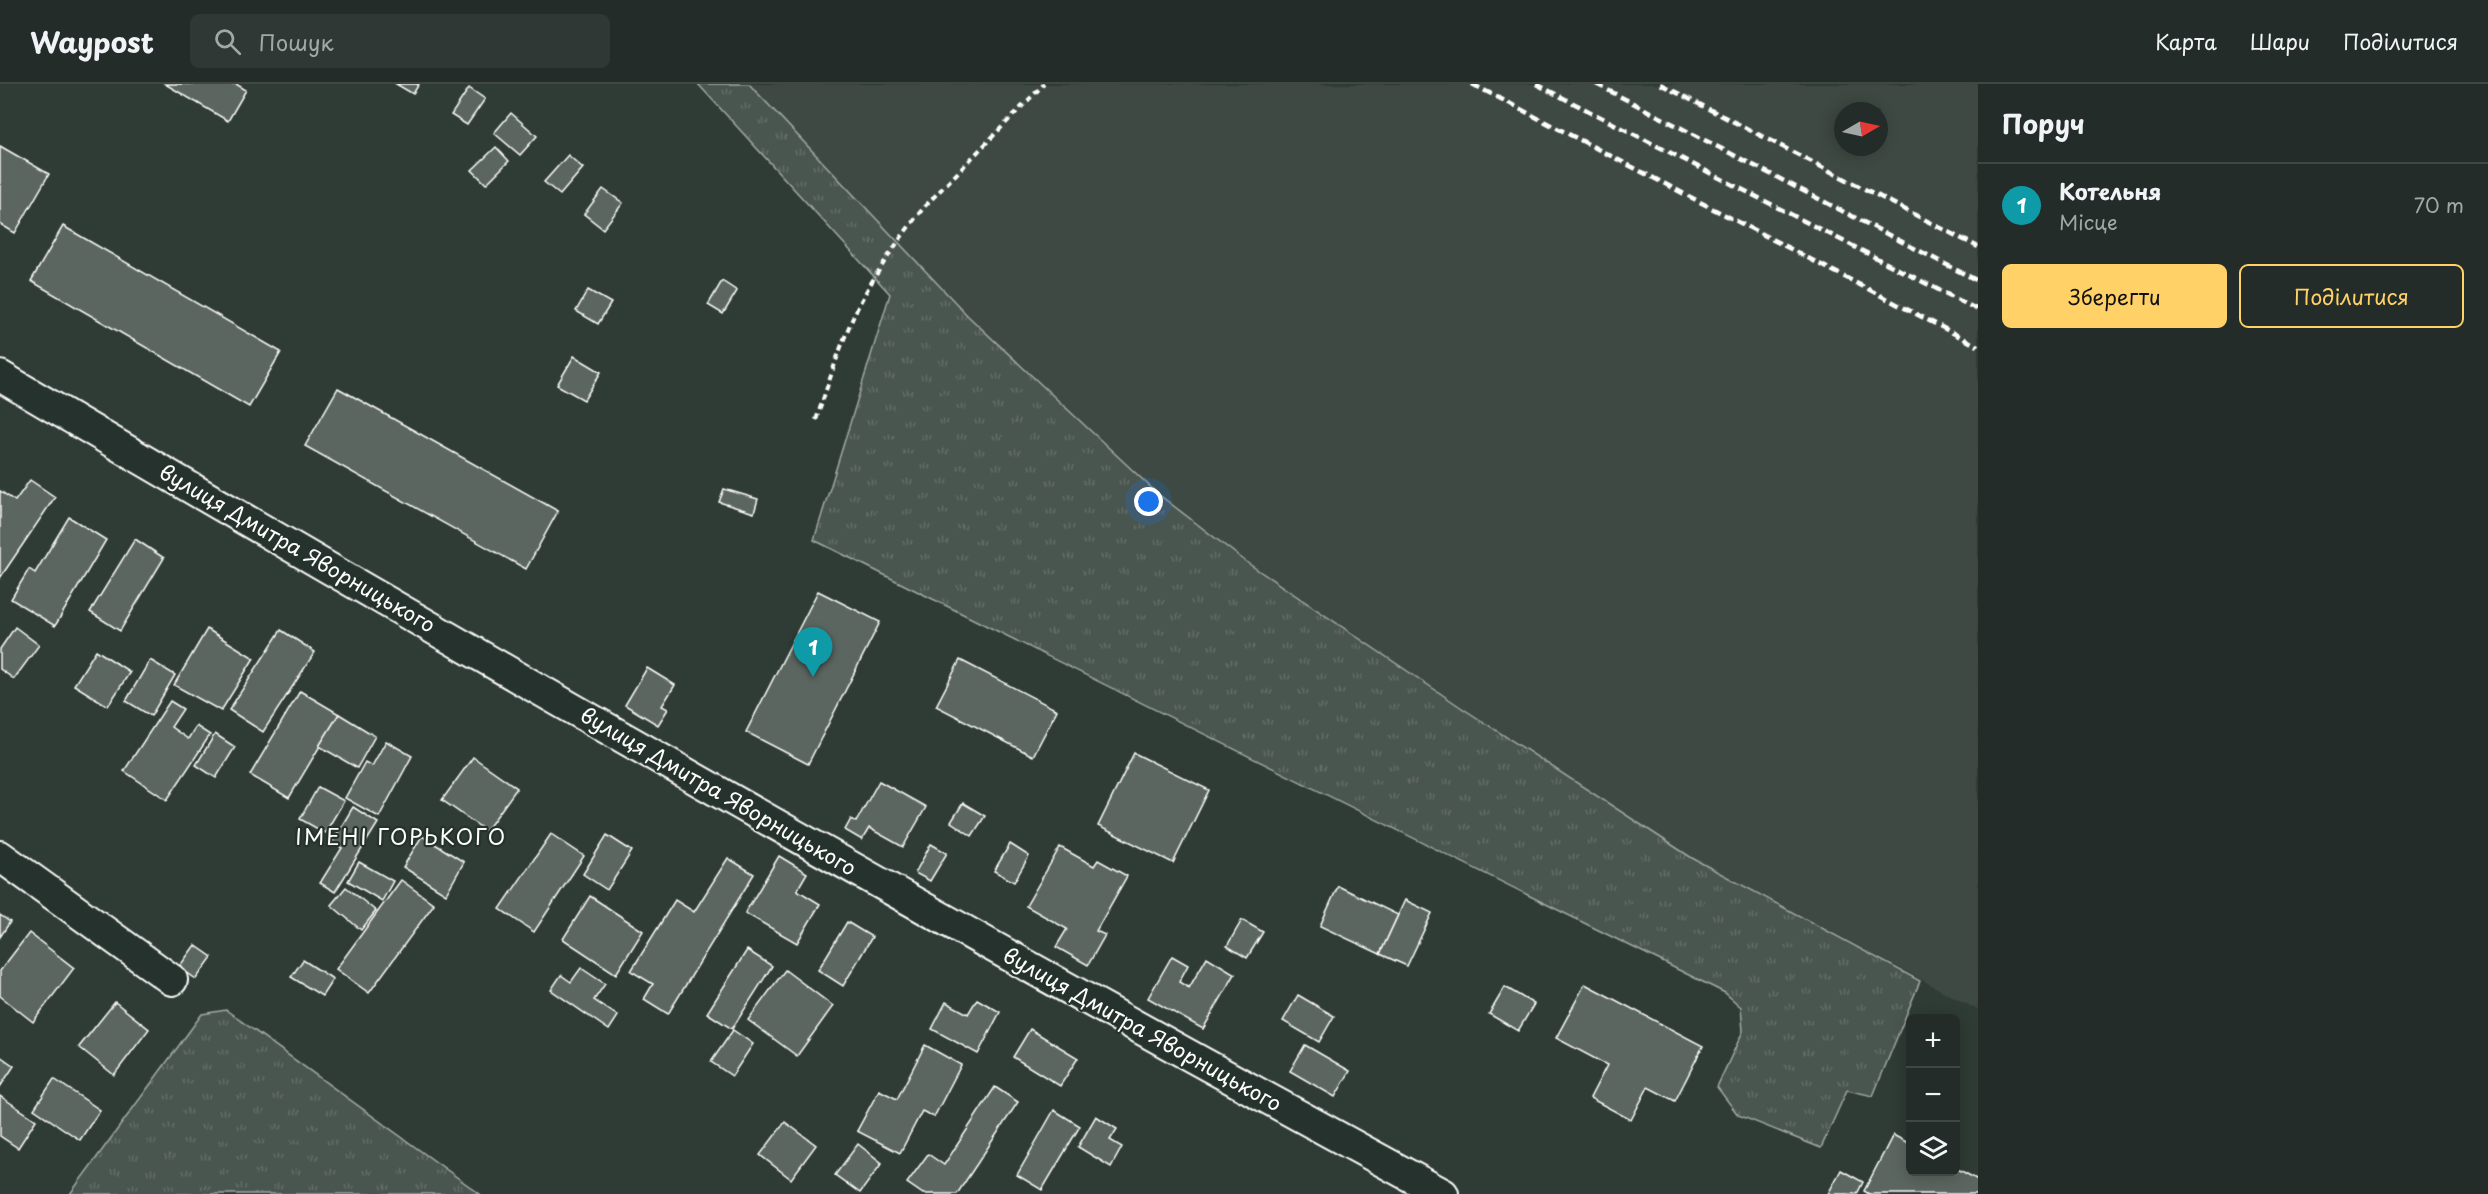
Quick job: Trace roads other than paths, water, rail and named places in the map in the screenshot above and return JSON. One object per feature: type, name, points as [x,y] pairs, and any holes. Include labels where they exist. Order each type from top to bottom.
[{"type":"street","name":"вулиця Дмитра Яворницького","points":[[0,376],[238,516],[914,905],[1443,1194]]},
{"type":"street","points":[[0,856],[172,980]]},
{"type":"railway","points":[[1472,84],[1978,346]]},
{"type":"railway","points":[[1536,84],[1978,310]]},
{"type":"railway","points":[[1596,84],[1978,281]]},
{"type":"railway","points":[[1660,84],[1978,247]]},
{"type":"place","name":"Котельня","points":[[813,677]]},
{"type":"district","name":"ІМЕНІ ГОРЬКОГО","points":[[401,837]]}]
